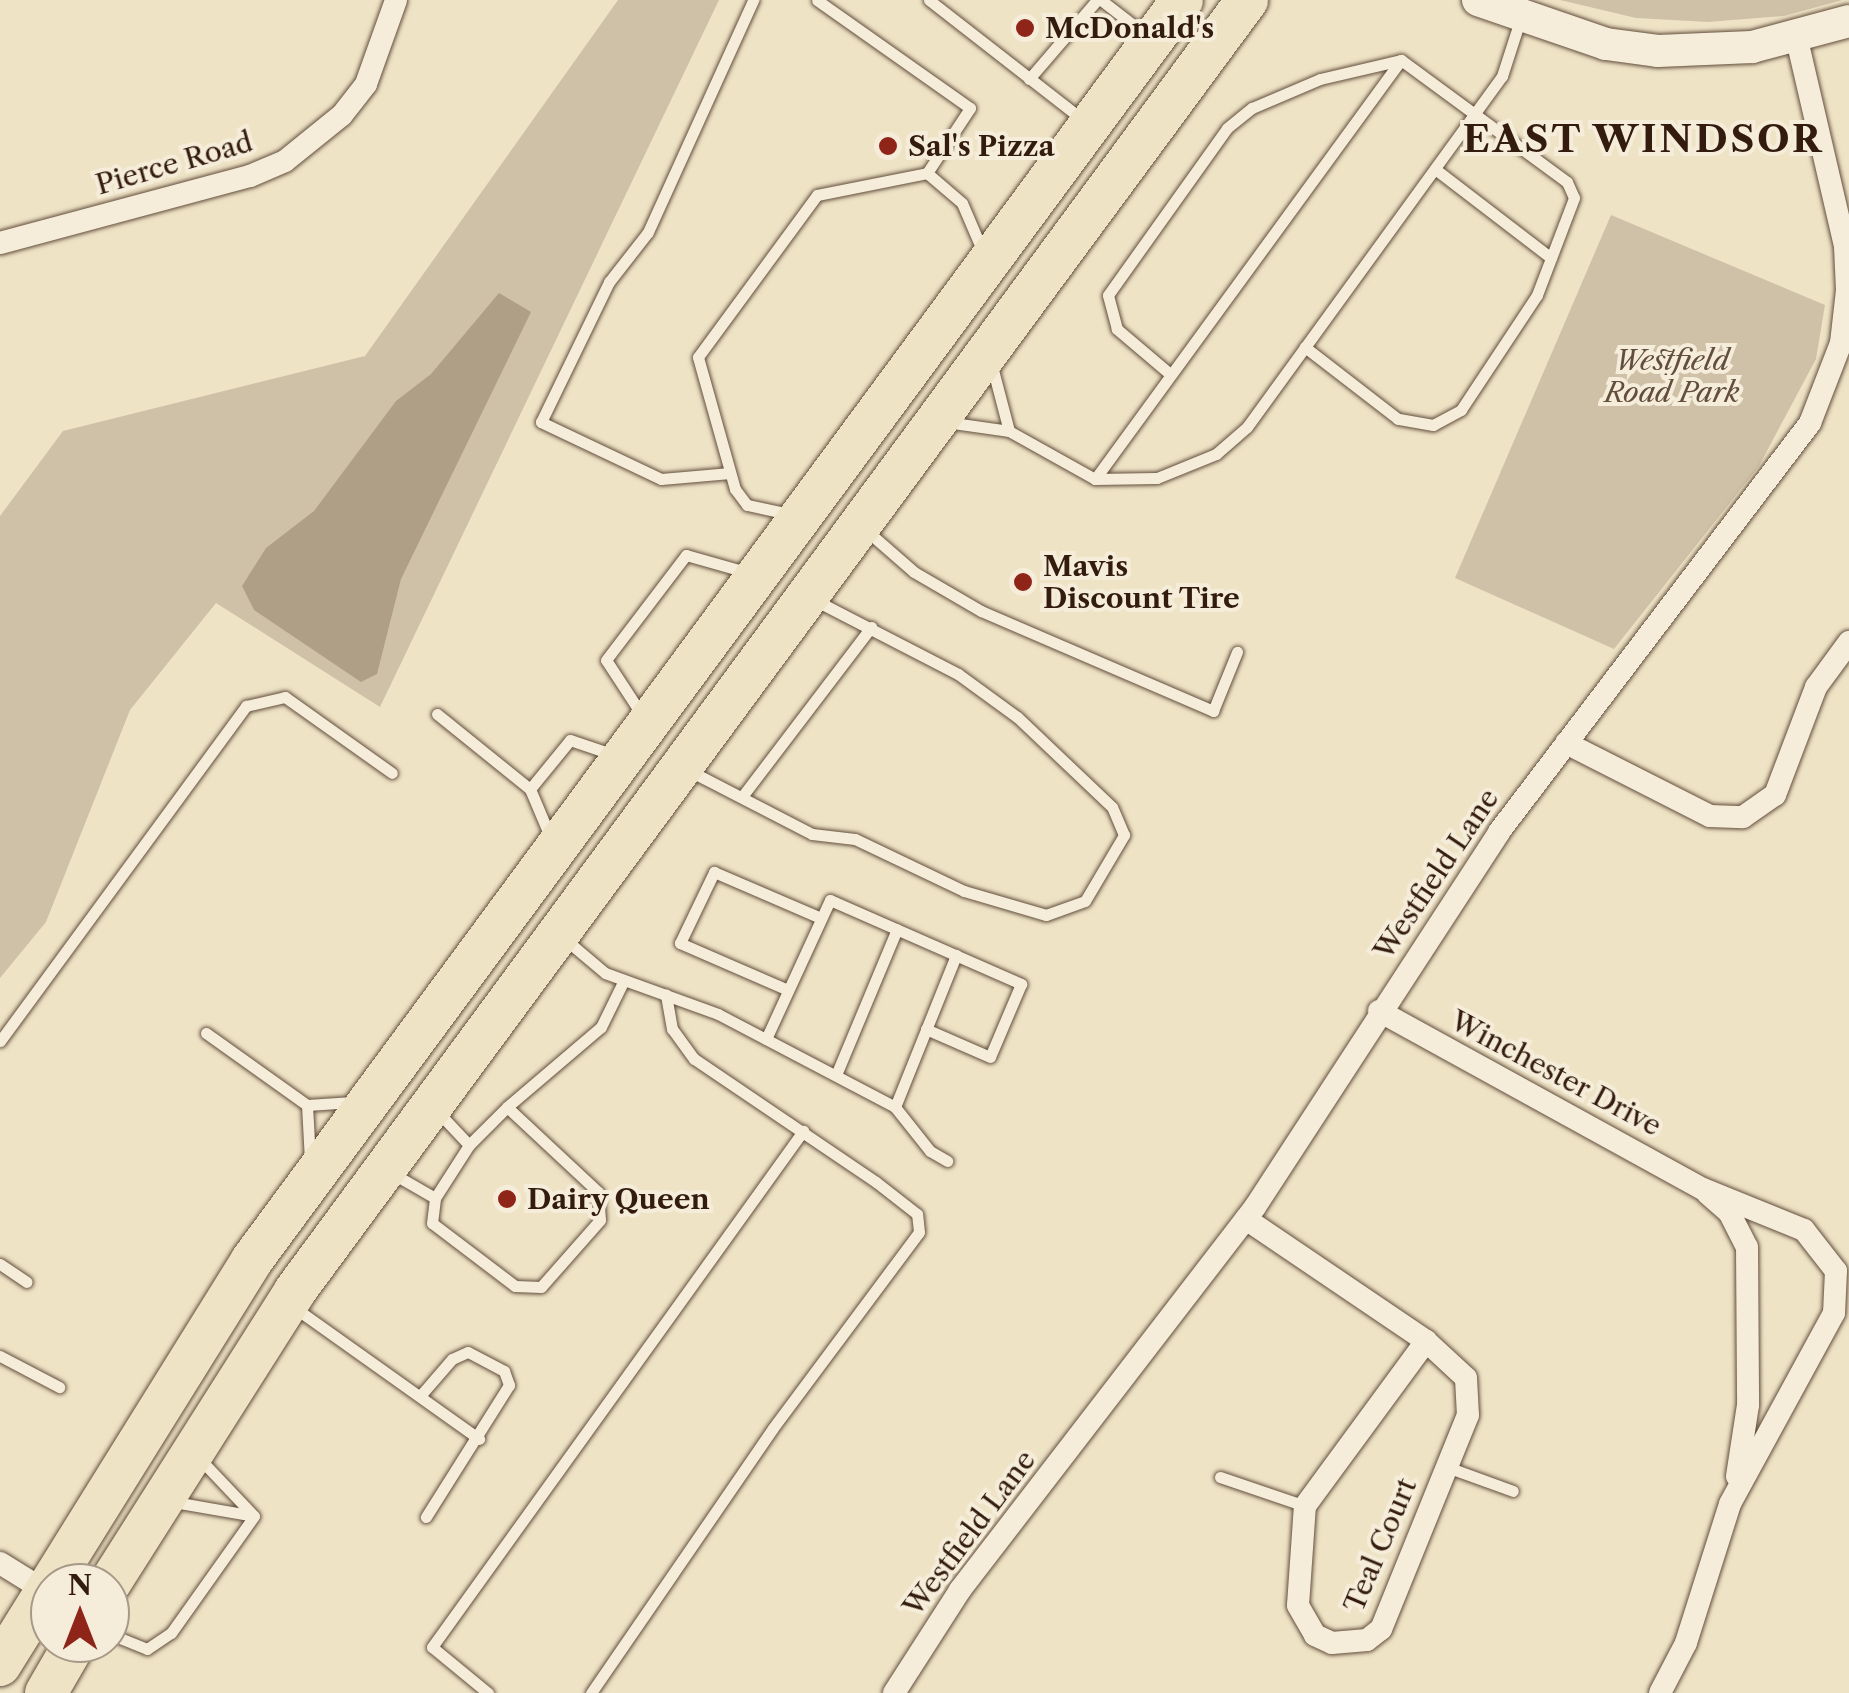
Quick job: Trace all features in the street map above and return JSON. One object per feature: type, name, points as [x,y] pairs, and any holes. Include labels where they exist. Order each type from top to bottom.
[{"type":"highway","points":[[122,1563],[288,1302],[433,1106],[538,917],[555,849],[1182,0]]},
{"type":"highway","points":[[64,1563],[194,1348],[369,1101],[682,767],[1247,0]]},
{"type":"highway","points":[[0,1665],[30,1618]]},
{"type":"highway","points":[[46,1693],[63,1663]]},
{"type":"street","name":"Pierce Road","points":[[0,243],[250,176],[285,160],[342,115],[366,84],[396,0]]},
{"type":"street","points":[[1509,6],[1606,44],[1658,50],[1712,51],[1796,36],[1849,21]]},
{"type":"street","name":"Westfield Lane","points":[[894,1693],[960,1590],[1246,1219],[1379,1011],[1566,743],[1800,438],[1845,343],[1845,246],[1796,36]]},
{"type":"street","points":[[1566,743],[1710,816],[1743,817],[1775,795],[1816,687],[1849,642]]},
{"type":"street","name":"Winchester Drive","points":[[1379,1011],[1703,1189],[1729,1212],[1747,1247],[1748,1406],[1730,1504],[1686,1643],[1660,1693]]},
{"type":"street","name":"Winchester Drive","points":[[1703,1189],[1744,1200],[1815,1237],[1836,1271],[1838,1292],[1834,1313],[1730,1504]]},
{"type":"street","name":"Teal Court","points":[[1246,1219],[1456,1362],[1470,1396],[1447,1466],[1381,1630],[1367,1640],[1332,1644],[1304,1622],[1298,1604],[1305,1506]]},
{"type":"street","points":[[1305,1506],[1426,1341]]},
{"type":"street","points":[[0,1562],[30,1581]]},
{"type":"lane","points":[[730,473],[661,479],[541,422],[608,282],[648,232],[754,0]]},
{"type":"lane","points":[[803,515],[747,505],[730,473],[698,357],[817,195],[927,172],[970,108],[816,0]]},
{"type":"lane","points":[[929,0],[1090,125]]},
{"type":"lane","points":[[1028,80],[1099,0],[1152,40]]},
{"type":"lane","points":[[937,421],[1009,432],[1095,479],[1157,478],[1216,454],[1247,428],[1502,76],[1509,6]]},
{"type":"lane","points":[[1095,479],[1402,60]]},
{"type":"lane","points":[[1170,374],[1117,329],[1108,295],[1227,128],[1252,108],[1320,79],[1402,60],[1568,182],[1574,198],[1551,258],[1501,356],[1461,410],[1434,425],[1398,420],[1305,347]]},
{"type":"lane","points":[[1435,168],[1551,258]]},
{"type":"lane","points":[[927,172],[973,219],[986,268]]},
{"type":"lane","points":[[988,351],[1009,432]]},
{"type":"lane","points":[[860,524],[914,572],[980,611],[1213,711],[1237,652]]},
{"type":"lane","points":[[648,724],[606,660],[686,556],[758,576]]},
{"type":"lane","points":[[682,767],[744,794],[812,834],[854,839],[964,890],[1046,915],[1086,900],[1124,835],[1112,808],[1018,717],[958,674],[808,596]]},
{"type":"lane","points":[[744,794],[871,627]]},
{"type":"lane","points":[[0,1042],[246,706],[285,697],[392,772]]},
{"type":"lane","points":[[437,714],[530,789],[555,849]]},
{"type":"lane","points":[[530,789],[570,740],[622,758]]},
{"type":"lane","points":[[788,990],[680,943],[714,872],[821,918]]},
{"type":"lane","points":[[766,1039],[830,900],[1021,984],[990,1057],[926,1030]]},
{"type":"lane","points":[[538,917],[605,973],[766,1039],[895,1107],[930,1151],[947,1162]]},
{"type":"lane","points":[[836,1075],[897,929]]},
{"type":"lane","points":[[895,1107],[956,955]]},
{"type":"lane","points":[[506,1107],[598,1192],[600,1220],[582,1248],[541,1287],[516,1286],[432,1223],[435,1198],[469,1146],[506,1107],[601,1026],[624,980]]},
{"type":"lane","points":[[591,1693],[773,1428],[920,1232],[917,1214],[803,1131],[694,1059],[672,1028],[666,995]]},
{"type":"lane","points":[[206,1033],[307,1105],[369,1101]]},
{"type":"lane","points":[[307,1105],[311,1180]]},
{"type":"lane","points":[[433,1106],[469,1146]]},
{"type":"lane","points":[[488,1693],[432,1647],[443,1627],[803,1131]]},
{"type":"lane","points":[[386,1170],[435,1198]]},
{"type":"lane","points":[[0,1264],[27,1282]]},
{"type":"lane","points":[[288,1302],[480,1439]]},
{"type":"lane","points":[[420,1396],[452,1359],[468,1352],[492,1362],[509,1385],[480,1439],[426,1517]]},
{"type":"lane","points":[[0,1356],[59,1388]]},
{"type":"lane","points":[[192,1451],[254,1516]]},
{"type":"lane","points":[[1447,1466],[1513,1491]]},
{"type":"lane","points":[[1220,1477],[1305,1506]]},
{"type":"lane","points":[[162,1499],[254,1516]]},
{"type":"lane","points":[[130,1642],[147,1649],[186,1615],[254,1516]]},
{"type":"green space","points":[[618,0],[719,0],[380,707],[216,603],[130,710],[46,922],[0,978],[0,516],[63,431],[365,356]]},
{"type":"green space","points":[[1560,0],[1842,0],[1784,16],[1708,22],[1636,18]]},
{"type":"green space","name":"Westfield Road Park","points":[[1611,215],[1825,305],[1816,359],[1759,466],[1614,649],[1455,578]]},
{"type":"shaded area","points":[[499,293],[531,312],[401,579],[377,674],[361,682],[254,610],[242,586],[266,548],[314,511],[396,401],[431,374]]},
{"type":"place","name":"McDonald's","points":[[1025,28]]},
{"type":"place","name":"Sal's Pizza","points":[[888,146]]},
{"type":"place","name":"Mavis Discount Tire","points":[[1023,582]]},
{"type":"place","name":"Dairy Queen","points":[[507,1199]]},
{"type":"district","name":"EAST WINDSOR","points":[[1643,139]]}]
